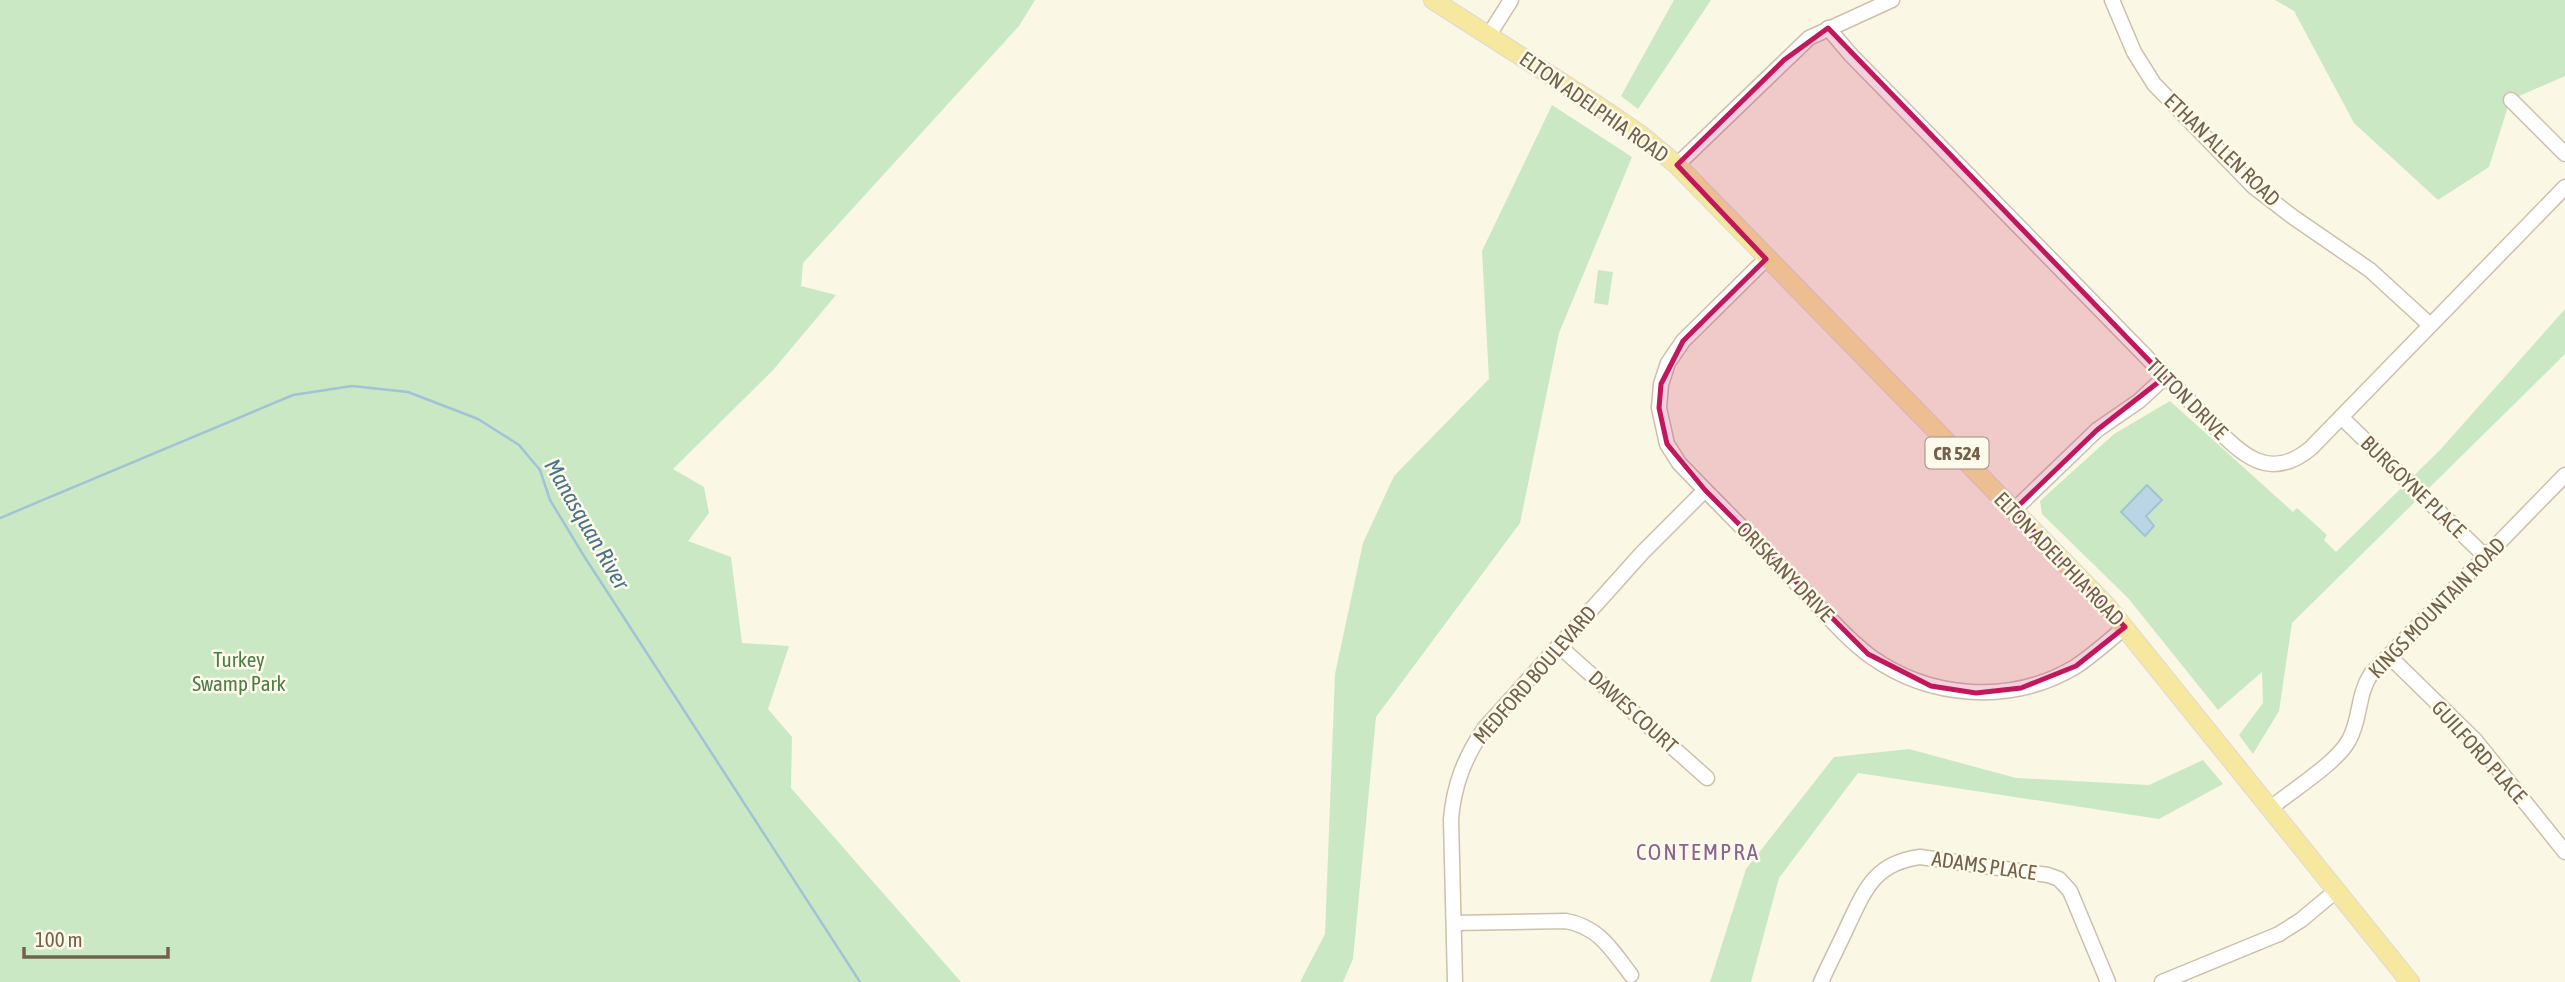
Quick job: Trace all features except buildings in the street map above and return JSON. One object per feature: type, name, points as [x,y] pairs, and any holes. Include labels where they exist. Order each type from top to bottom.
[{"type":"main road","name":"ELTON ADELPHIA ROAD","points":[[1433,0],[1626,125],[1677,165],[2124,626],[2410,982]]},
{"type":"street","points":[[1489,36],[1511,0]]},
{"type":"street","points":[[1677,165],[1809,38],[1892,0]]},
{"type":"street","name":"ETHAN ALLEN ROAD","points":[[2112,0],[2134,52],[2154,84],[2254,187],[2370,270],[2430,325]]},
{"type":"street","name":"TILTON DRIVE","points":[[1828,28],[1850,54],[2239,452],[2259,462],[2283,463],[2299,457],[2311,448],[2565,187]]},
{"type":"street","points":[[2511,100],[2565,154]]},
{"type":"street","name":"ORISKANY DRIVE","points":[[1766,259],[1683,341],[1664,374],[1658,402],[1663,432],[1679,463],[1704,490],[1868,654],[1907,677],[1931,686],[1976,693],[2021,688],[2049,680],[2076,666],[2124,626]]},
{"type":"street","points":[[2014,510],[2097,430],[2139,401],[2165,377]]},
{"type":"street","name":"BURGOYNE PLACE","points":[[2341,417],[2486,557]]},
{"type":"street","name":"KINGS MOUNTAIN ROAD","points":[[2271,808],[2343,749],[2353,731],[2361,692],[2371,674],[2565,475]]},
{"type":"street","name":"MEDFORD BOULEVARD","points":[[1455,982],[1451,819],[1454,793],[1471,749],[1484,729],[1643,552],[1704,490]]},
{"type":"street","name":"DAWES COURT","points":[[1559,646],[1707,778]]},
{"type":"street","name":"GUILFORD PLACE","points":[[2389,656],[2474,740],[2565,852]]},
{"type":"street","name":"ADAMS PLACE","points":[[1821,982],[1867,886],[1887,867],[1906,859],[1920,857],[2059,879],[2070,891],[2108,982]]},
{"type":"street","points":[[2162,982],[2279,934],[2301,920],[2337,890]]},
{"type":"street","points":[[1454,923],[1578,923],[1599,934],[1630,975]]},
{"type":"highlighted area","points":[[1828,28],[2165,377],[2097,430],[2014,510],[2125,627],[2076,666],[2021,688],[1976,693],[1931,686],[1868,654],[1705,490],[1667,444],[1659,408],[1661,384],[1683,341],[1766,259],[1677,165],[1784,60]]},
{"type":"green space","name":"Turkey Swamp Park","points":[[0,0],[1035,0],[1019,26],[803,263],[801,286],[836,295],[774,369],[673,469],[704,487],[709,513],[688,541],[731,557],[742,643],[789,646],[768,709],[792,737],[791,788],[961,982],[0,982]]},
{"type":"green space","points":[[1674,0],[1711,0],[1638,109],[1621,96]]},
{"type":"green space","points":[[2275,0],[2565,0],[2565,76],[2510,100],[2489,167],[2438,200],[2354,123],[2294,11]]},
{"type":"green space","points":[[1552,105],[1632,157],[1559,333],[1520,523],[1376,717],[1353,959],[1343,982],[1300,982],[1325,934],[1335,674],[1363,543],[1394,476],[1489,379],[1482,251]]},
{"type":"green space","points":[[1598,270],[1613,272],[1608,305],[1594,303]]},
{"type":"green space","points":[[2565,309],[2565,354],[2292,623],[2279,711],[2253,754],[2239,735],[2263,703],[2262,672],[2218,710],[2128,598],[2042,514],[2040,501],[2114,434],[2170,401],[2293,512],[2297,508],[2327,535],[2324,540],[2336,552],[2440,450]]},
{"type":"green space","points":[[1909,749],[2016,778],[2149,785],[2203,760],[2223,784],[2159,819],[1858,773],[1779,878],[1751,982],[1710,982],[1746,869],[1834,757]]},
{"type":"water","points":[[2147,485],[2162,500],[2146,516],[2154,526],[2145,536],[2121,512]]},
{"type":"waterway","name":"Manasquan River","points":[[0,518],[293,395],[352,386],[408,392],[478,419],[519,445],[540,470],[550,500],[584,556],[860,982]]},
{"type":"district","name":"CONTEMPRA","points":[[1698,852]]}]
